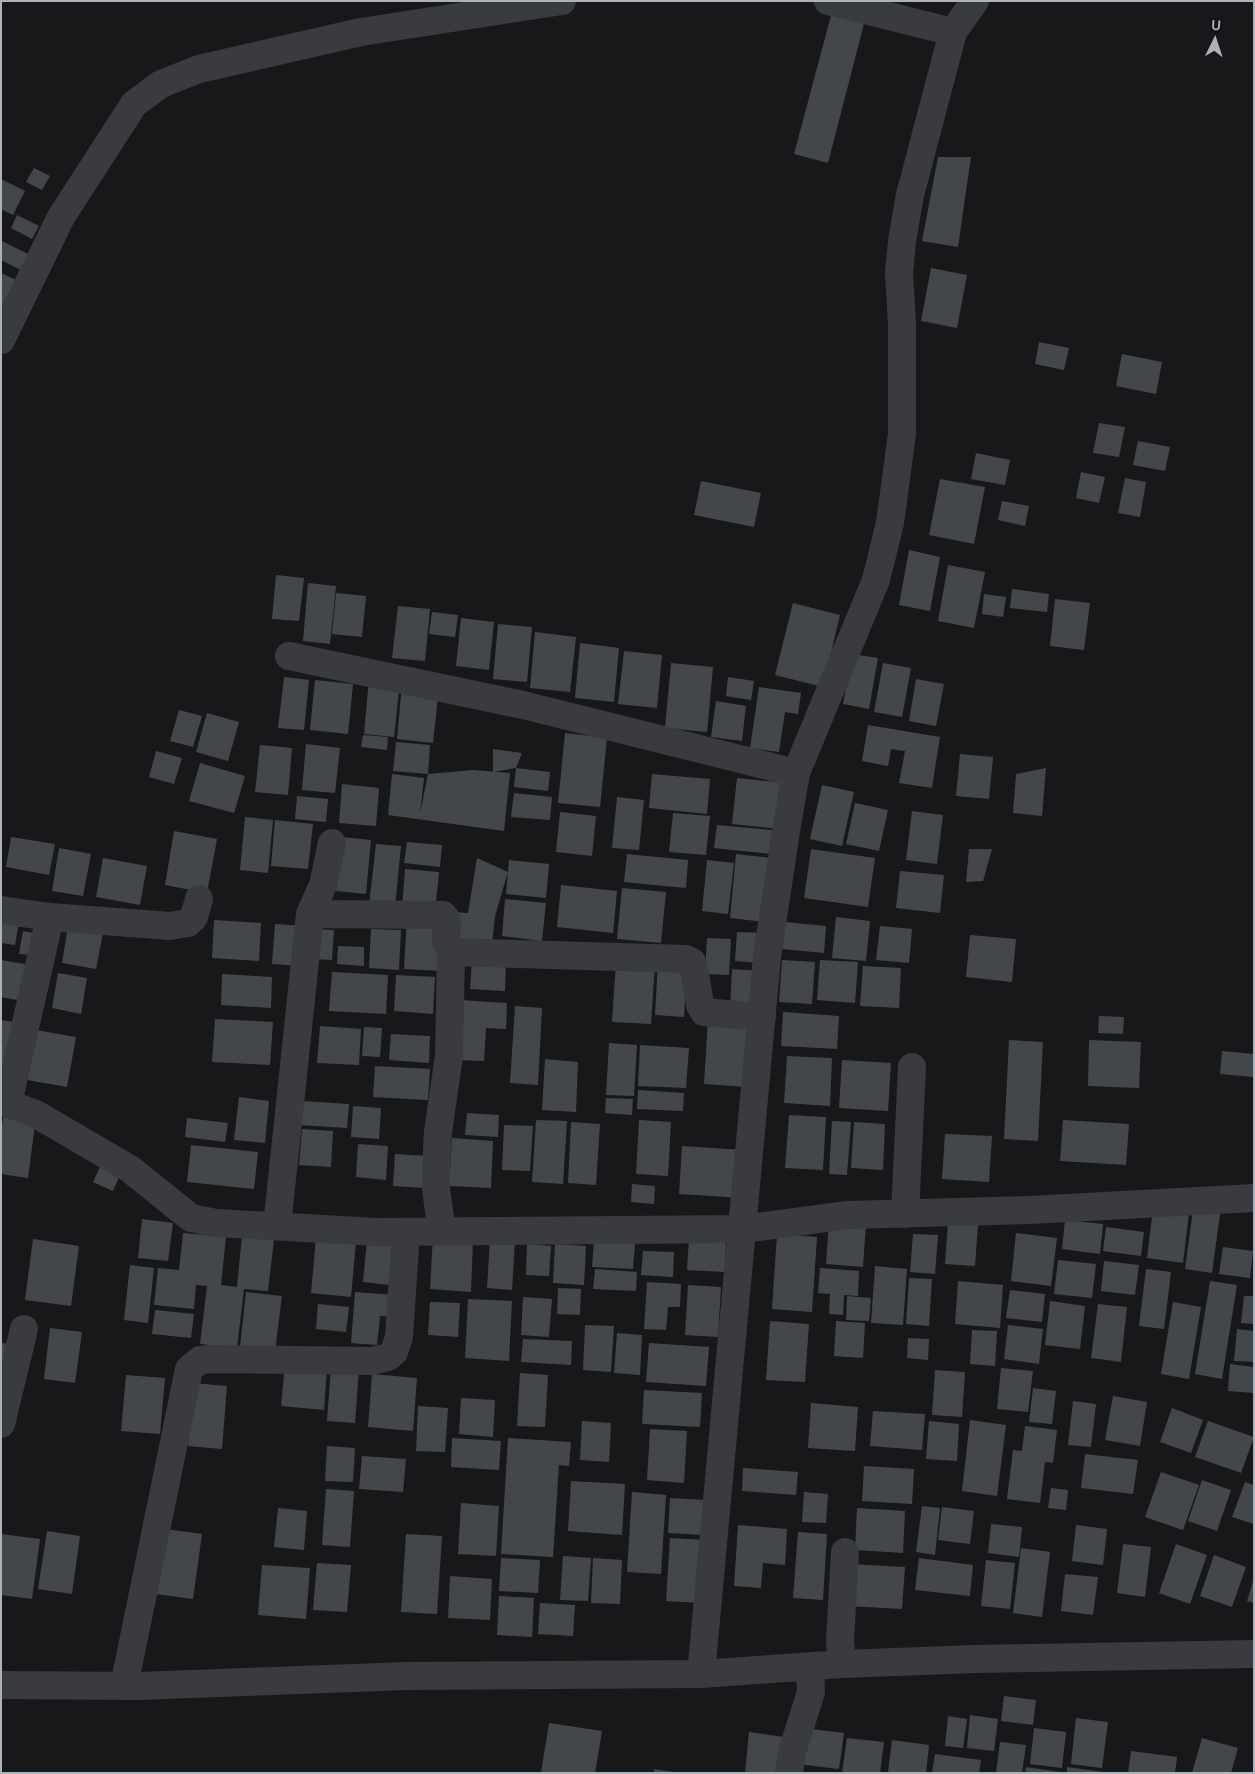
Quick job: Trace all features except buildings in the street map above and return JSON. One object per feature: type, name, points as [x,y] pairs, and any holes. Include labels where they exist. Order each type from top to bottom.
[{"type":"street","points":[[1,340],[61,217],[134,104],[161,84],[199,69],[361,32],[562,1]]},
{"type":"street","points":[[828,1],[953,32]]},
{"type":"street","points":[[701,1674],[767,957],[796,773],[876,580],[890,522],[902,434],[902,323],[899,274],[902,241],[910,194],[953,32],[974,1]]},
{"type":"street","points":[[289,656],[523,705],[796,773]]},
{"type":"street","points":[[277,1226],[310,914],[322,886],[332,843]]},
{"type":"street","points":[[1,910],[50,917],[170,926],[188,923],[194,917],[199,899]]},
{"type":"street","points":[[310,914],[443,915],[447,920],[446,942],[451,952],[449,1056],[438,1132],[436,1169],[436,1189],[442,1232]]},
{"type":"street","points":[[50,917],[5,1102],[36,1114],[140,1175],[191,1218],[216,1223],[406,1232],[743,1229],[848,1215],[1254,1198]]},
{"type":"street","points":[[451,952],[686,959],[692,962],[700,1005],[704,1012],[762,1017]]},
{"type":"street","points":[[905,1214],[912,1067]]},
{"type":"street","points":[[124,1686],[189,1369],[200,1360],[372,1361],[388,1357],[394,1352],[399,1337],[406,1232]]},
{"type":"street","points":[[1,1424],[24,1329]]},
{"type":"street","points":[[842,1664],[840,1641],[845,1552]]},
{"type":"street","points":[[1,1685],[124,1686],[407,1676],[701,1674],[810,1668],[842,1664],[975,1659],[1254,1654]]},
{"type":"street","points":[[789,1773],[792,1752],[811,1692],[810,1668]]}]
